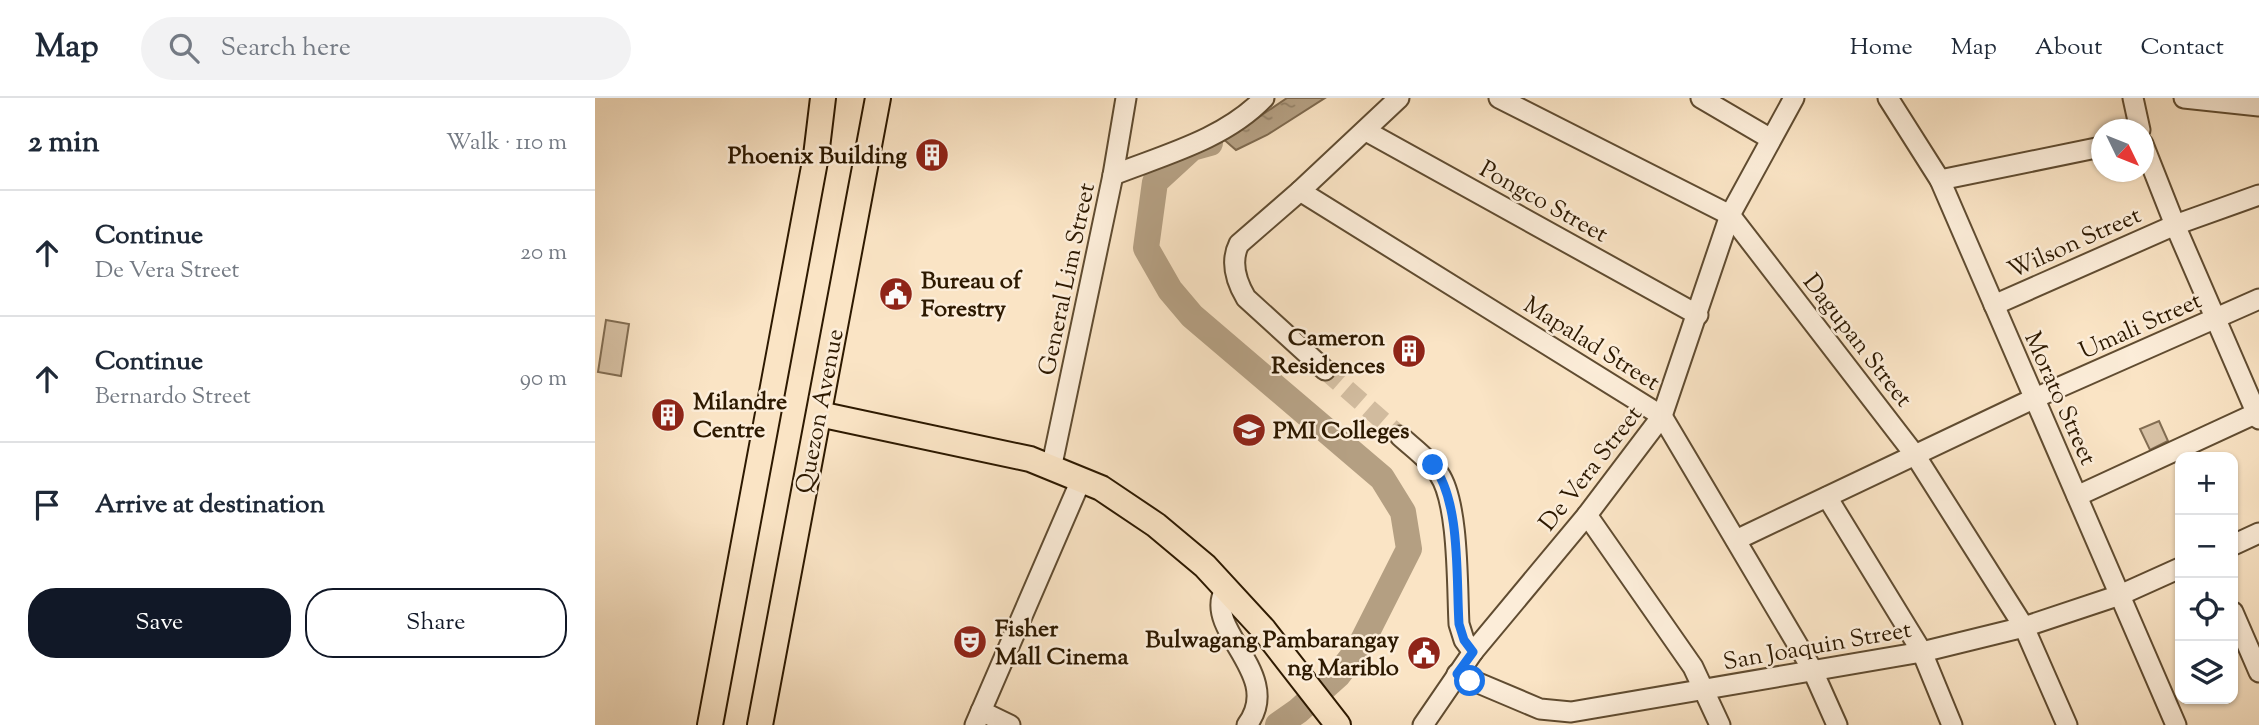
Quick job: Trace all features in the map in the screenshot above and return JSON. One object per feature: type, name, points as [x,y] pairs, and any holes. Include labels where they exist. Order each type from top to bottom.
[{"type":"main road","name":"Quezon Avenue","points":[[710,725],[824,98]]},
{"type":"main road","name":"Quezon Avenue","points":[[760,725],[878,98]]},
{"type":"main road","points":[[818,422],[1030,459],[1111,494],[1156,524],[1205,566],[1264,630],[1335,722]]},
{"type":"street","name":"General Lim Street","points":[[1051,469],[1113,175],[1126,98]]},
{"type":"street","points":[[1113,175],[1201,141],[1246,114],[1264,98]]},
{"type":"street","points":[[1325,370],[1246,298],[1234,268],[1234,259],[1239,244],[1366,131],[1399,98]]},
{"type":"street","name":"Dagupan Street","points":[[1499,98],[1730,215],[1915,455],[2024,627],[2067,725]]},
{"type":"street","points":[[1700,98],[1771,139]]},
{"type":"street","name":"De Vera Street","points":[[1423,725],[1473,652],[1587,515],[1663,416],[1730,215],[1794,98]]},
{"type":"street","name":"Morato Street","points":[[1888,98],[1940,180],[2176,725]]},
{"type":"street","points":[[2133,98],[2138,119]]},
{"type":"street","points":[[2183,98],[2259,106]]},
{"type":"street","name":"Pongco Street","points":[[1366,131],[1697,315]]},
{"type":"street","points":[[1940,180],[2091,149]]},
{"type":"street","points":[[2077,496],[2258,415],[2154,171]]},
{"type":"street","name":"Mapalad Street","points":[[1300,191],[1663,416],[1812,669],[1837,725]]},
{"type":"street","name":"Wilson Street","points":[[1994,305],[2175,225],[2259,195]]},
{"type":"street","name":"Umali Street","points":[[1737,540],[2035,398],[2259,299]]},
{"type":"street","points":[[1400,436],[1433,465],[1446,487],[1452,507],[1459,624],[1464,640],[1473,652]]},
{"type":"street","points":[[1010,725],[978,718],[1081,480]]},
{"type":"street","points":[[1827,497],[1922,652],[1952,725]]},
{"type":"street","points":[[1587,515],[1693,667],[1720,725]]},
{"type":"street","points":[[2238,543],[2259,533]]},
{"type":"street","name":"San Joaquin Street","points":[[1457,674],[1559,718],[1571,712],[1922,652],[2024,627],[2120,595],[2175,570]]},
{"type":"street","points":[[1229,591],[1222,597],[1221,609],[1249,667],[1256,689],[1254,712],[1247,725]]},
{"type":"street","points":[[2238,624],[2259,672]]},
{"type":"shaded area","points":[[606,320],[629,324],[621,376],[598,372]]},
{"type":"shaded area","points":[[2159,421],[2168,441],[2150,450],[2140,429]]},
{"type":"water","points":[[1287,98],[1325,98],[1267,135],[1236,150],[1221,137],[1250,123]]},
{"type":"waterway","points":[[1210,143],[1192,148],[1155,182],[1146,248],[1170,290],[1192,316],[1382,478],[1403,512],[1409,549],[1359,648],[1338,675],[1278,725]]},
{"type":"tunnel","points":[[1325,370],[1400,436]]},
{"type":"place","name":"Phoenix Building","points":[[932,155]]},
{"type":"place","name":"Bureau of Forestry","points":[[896,294]]},
{"type":"place","name":"Cameron Residences","points":[[1409,351]]},
{"type":"place","name":"Milandre Centre","points":[[668,415]]},
{"type":"place","name":"PMI Colleges","points":[[1249,430]]},
{"type":"place","name":"Fisher Mall Cinema","points":[[970,642]]},
{"type":"place","name":"Bulwagang Pambarangay ng Mariblo","points":[[1424,653]]},
{"type":"route","points":[[1433,465],[1446,487],[1452,507],[1459,624],[1464,640],[1473,652],[1457,674],[1470,681]]}]
